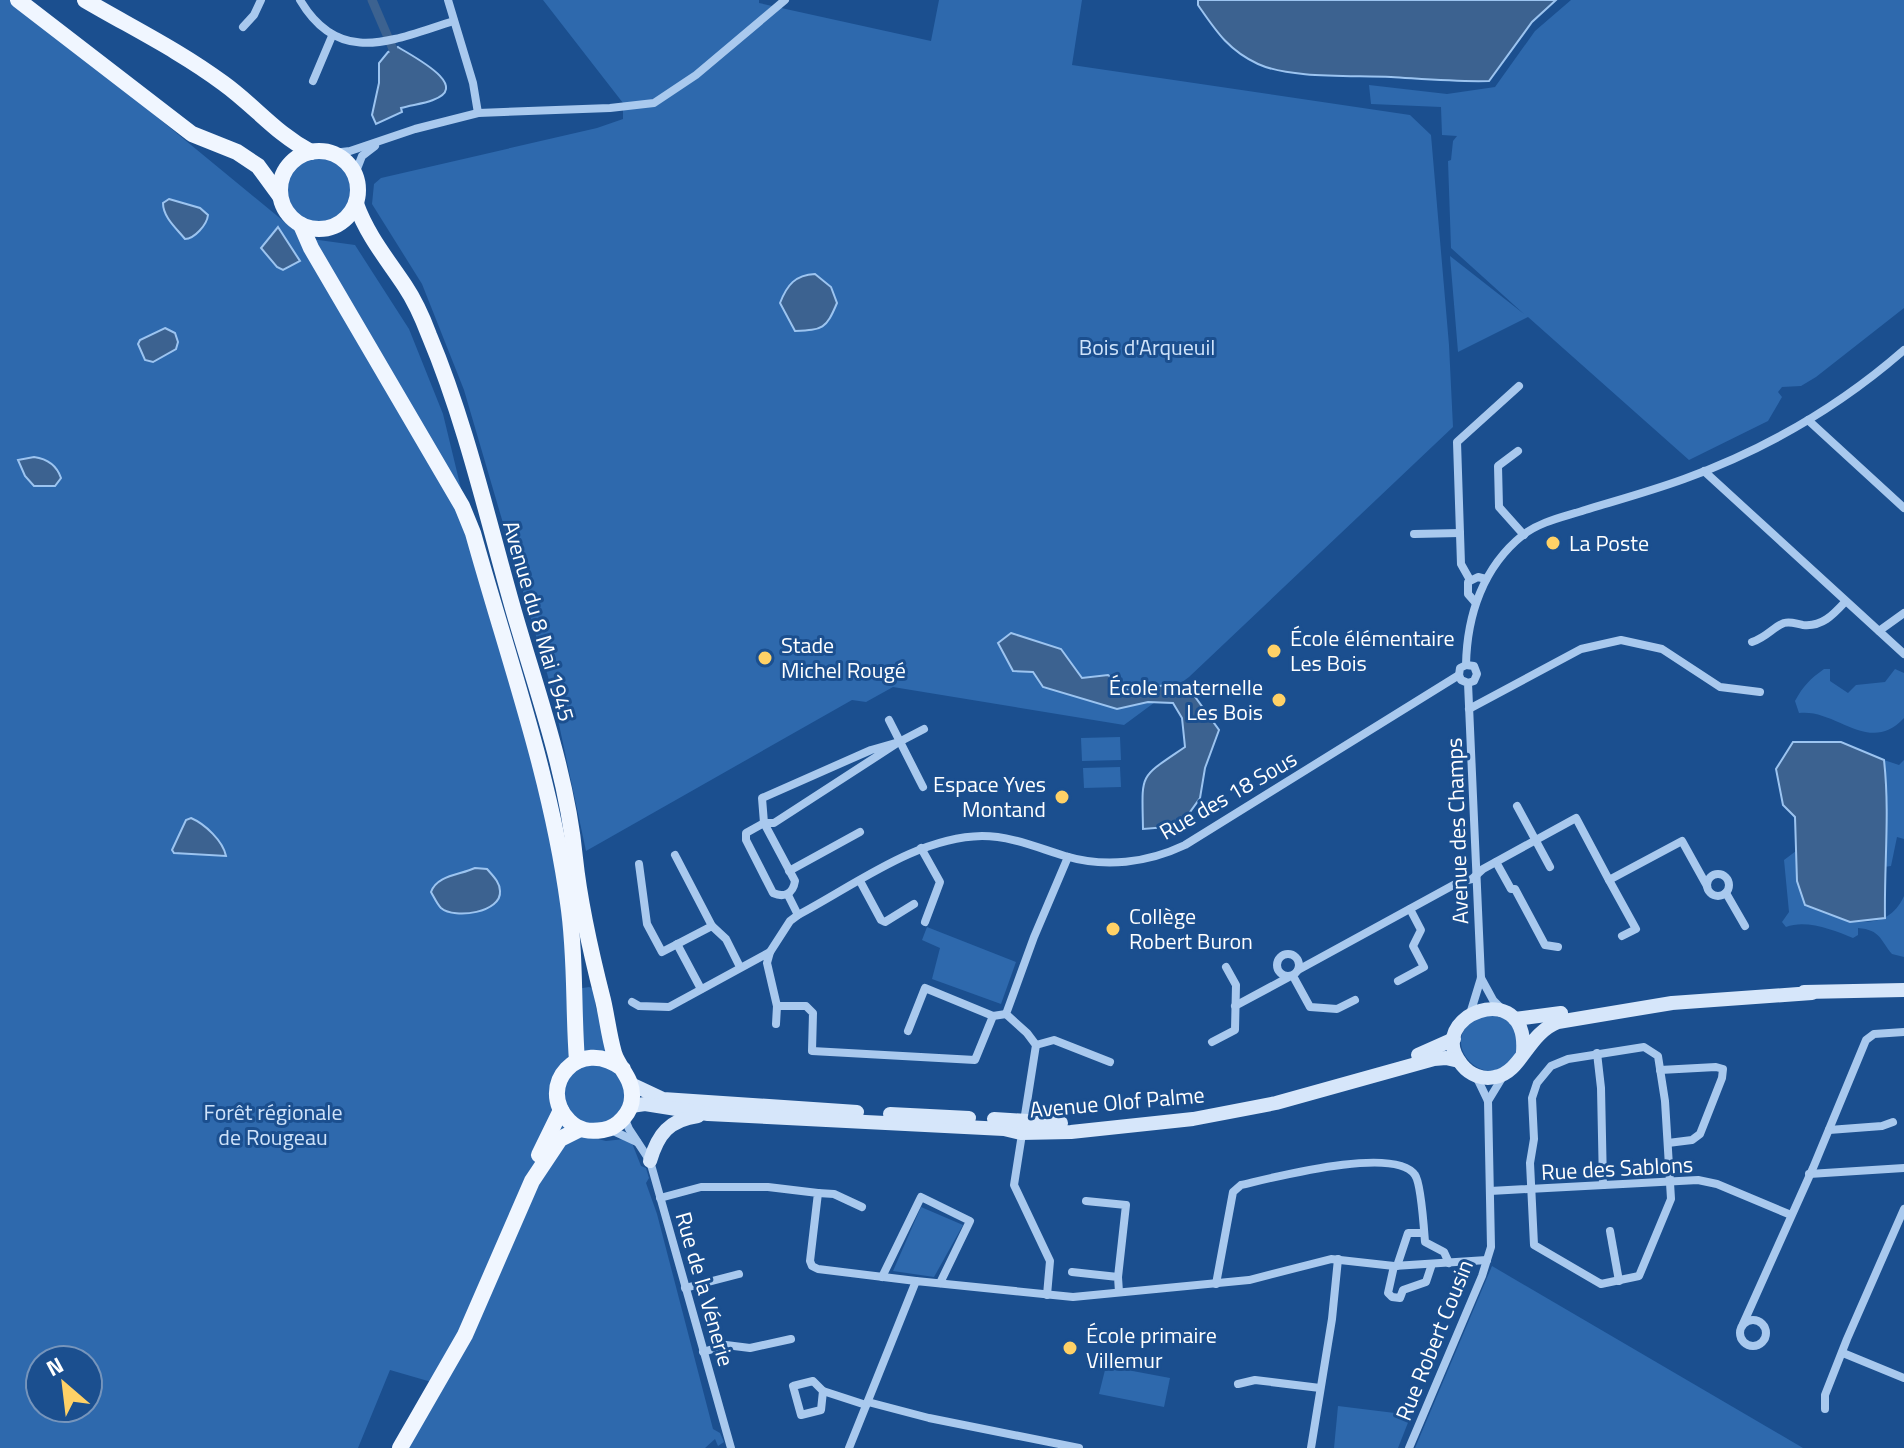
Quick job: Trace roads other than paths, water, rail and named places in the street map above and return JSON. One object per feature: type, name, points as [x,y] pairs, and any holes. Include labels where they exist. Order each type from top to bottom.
[{"type":"main road","points":[[18,0],[192,134],[237,152],[258,166],[280,196],[284,208],[301,225],[311,248],[455,493],[473,533],[555,827],[569,905],[577,1061]]},
{"type":"main road","points":[[85,0],[198,66],[236,93],[273,128],[311,152],[333,153],[342,158],[355,174],[358,184],[356,204],[349,216],[327,229],[301,225]]},
{"type":"main road","points":[[280,196],[280,185],[290,163],[311,152]]},
{"type":"main road","name":"Avenue du 8 Mai 1945","points":[[356,204],[374,243],[408,290],[442,366],[569,812],[588,939],[615,1055],[623,1069]]},
{"type":"main road","points":[[1523,1052],[1549,1026],[1573,1019],[1672,1003],[1904,990]]},
{"type":"main road","points":[[1510,1016],[1524,1040],[1518,1063],[1498,1077],[1475,1076],[1459,1061],[1454,1039],[1457,1028],[1470,1014],[1485,1008],[1510,1016],[1542,1018],[1621,1001],[1691,992],[1812,993]]},
{"type":"main road","name":"Avenue Olof Palme","points":[[628,1111],[645,1104],[708,1114],[1004,1129],[1131,1119],[1238,1102],[1308,1086],[1431,1050],[1454,1039]]},
{"type":"main road","points":[[588,1057],[601,1057],[623,1069],[631,1084],[628,1111],[608,1129],[590,1131],[571,1123],[561,1110],[558,1087],[567,1069],[588,1057]]},
{"type":"main road","name":"Avenue Olof Palme","points":[[631,1084],[663,1099],[688,1102],[1022,1128],[1100,1130],[1217,1115],[1324,1091],[1434,1059],[1459,1061]]},
{"type":"main road","points":[[400,1448],[465,1335],[532,1181],[542,1146],[561,1110]]},
{"type":"main road","points":[[650,1161],[660,1135],[674,1122],[708,1114]]},
{"type":"main road","points":[[532,1181],[560,1139],[580,1129]]},
{"type":"street","points":[[243,27],[254,15],[261,0]]},
{"type":"street","points":[[300,0],[310,17],[332,36],[357,44],[381,42],[454,21]]},
{"type":"street","points":[[448,0],[473,83],[478,113]]},
{"type":"street","points":[[333,153],[350,151],[478,113],[610,108],[654,103],[707,67],[785,0]]},
{"type":"street","points":[[313,81],[332,36]]},
{"type":"street","points":[[355,174],[363,154],[388,138]]},
{"type":"street","points":[[1900,353],[1904,365]]},
{"type":"street","name":"Avenue des Champs","points":[[1470,1014],[1481,978],[1468,683],[1474,681],[1477,674],[1474,666],[1466,665],[1468,630],[1475,602],[1486,579],[1508,549],[1545,523],[1704,471],[1760,446],[1808,420],[1900,353]]},
{"type":"street","points":[[1475,602],[1468,594],[1470,580],[1461,564],[1457,442],[1519,386]]},
{"type":"street","points":[[1808,420],[1904,508]]},
{"type":"street","points":[[1518,451],[1498,466],[1499,507],[1524,535]]},
{"type":"street","points":[[1704,471],[1904,654]]},
{"type":"street","points":[[1414,534],[1460,533]]},
{"type":"street","points":[[1470,580],[1478,577],[1486,579]]},
{"type":"street","points":[[1752,642],[1766,638],[1780,624],[1789,622],[1808,626],[1828,620],[1845,602]]},
{"type":"street","points":[[1879,631],[1904,613]]},
{"type":"street","points":[[1469,709],[1581,649],[1621,640],[1662,649],[1720,687],[1760,692]]},
{"type":"street","points":[[1466,665],[1460,668],[1459,675],[1461,680],[1468,683]]},
{"type":"street","name":"Rue des 18 Sous","points":[[770,952],[790,921],[798,915],[921,848],[952,839],[983,836],[1013,839],[1068,857],[1116,863],[1152,858],[1177,849],[1459,675]]},
{"type":"street","points":[[889,720],[923,787]]},
{"type":"street","points":[[899,742],[871,750],[762,798],[764,823],[795,881],[788,895],[773,893],[746,840],[746,833],[764,823],[774,823],[924,729]]},
{"type":"street","points":[[1517,806],[1550,867]]},
{"type":"street","points":[[1235,1006],[1476,876],[1576,818],[1636,929],[1622,936]]},
{"type":"street","points":[[789,871],[860,832]]},
{"type":"street","points":[[1609,880],[1682,841],[1712,895],[1726,893]]},
{"type":"street","points":[[921,848],[940,882],[925,922]]},
{"type":"street","points":[[675,855],[712,926],[726,939],[740,967]]},
{"type":"street","points":[[1006,1014],[1068,857]]},
{"type":"street","points":[[1496,862],[1511,889],[1515,889],[1545,945],[1558,947]]},
{"type":"street","points":[[639,864],[647,924],[662,952],[712,926]]},
{"type":"street","points":[[1707,886],[1711,877],[1722,875],[1728,883],[1726,893],[1745,926]]},
{"type":"street","points":[[860,881],[885,922],[914,904]]},
{"type":"street","points":[[788,895],[798,915]]},
{"type":"street","points":[[1398,981],[1424,967],[1413,946],[1421,930],[1410,909]]},
{"type":"street","points":[[677,944],[701,989]]},
{"type":"street","points":[[632,1002],[639,1006],[669,1007],[770,952]]},
{"type":"street","points":[[770,952],[767,963],[777,1006],[776,1024]]},
{"type":"street","points":[[1212,1042],[1235,1030],[1236,985],[1226,967]]},
{"type":"street","points":[[1294,974],[1310,1007],[1337,1009],[1355,1000]]},
{"type":"street","points":[[1481,978],[1493,1000],[1510,1016]]},
{"type":"street","points":[[908,1031],[925,988],[993,1016],[1006,1014]]},
{"type":"street","points":[[777,1006],[806,1006],[813,1013],[812,1051],[975,1060],[993,1016]]},
{"type":"street","points":[[1006,1014],[1036,1045],[1014,1185],[1050,1261],[1047,1295]]},
{"type":"street","points":[[1743,1324],[1866,1040],[1874,1034],[1904,1032]]},
{"type":"street","points":[[1036,1045],[1054,1040],[1110,1062]]},
{"type":"street","points":[[1644,1047],[1658,1056],[1671,1199],[1639,1276],[1601,1284],[1534,1245],[1530,1190],[1534,1139],[1532,1098],[1537,1083],[1558,1062],[1597,1053],[1644,1047]]},
{"type":"street","points":[[1597,1053],[1601,1088],[1603,1185]]},
{"type":"street","points":[[1660,1070],[1723,1069],[1700,1134],[1692,1140],[1668,1143]]},
{"type":"street","points":[[1488,1101],[1498,1082],[1509,1072]]},
{"type":"street","name":"Rue Robert Cousin","points":[[1409,1448],[1491,1247],[1488,1101],[1475,1076]]},
{"type":"street","name":"Rue de la Vénerie","points":[[628,1111],[637,1142],[650,1161],[731,1448]]},
{"type":"street","points":[[1829,1130],[1882,1126],[1893,1122]]},
{"type":"street","points":[[608,1129],[637,1142]]},
{"type":"street","points":[[1216,1284],[1233,1192],[1241,1185],[1347,1162],[1406,1166],[1416,1176],[1425,1242],[1444,1252],[1449,1263]]},
{"type":"street","points":[[1809,1174],[1904,1168]]},
{"type":"street","name":"Rue des Sablons","points":[[1490,1191],[1698,1180],[1717,1184],[1791,1215]]},
{"type":"street","points":[[660,1198],[701,1187],[768,1187],[834,1194],[862,1207]]},
{"type":"street","points":[[818,1193],[810,1261],[818,1269],[1047,1295],[1073,1297],[1249,1280],[1338,1259],[1395,1266],[1487,1260]]},
{"type":"street","points":[[882,1277],[921,1197],[970,1221],[940,1283]]},
{"type":"street","points":[[1086,1201],[1126,1205],[1119,1292]]},
{"type":"street","points":[[1825,1409],[1825,1395],[1904,1209]]},
{"type":"street","points":[[1610,1231],[1619,1281]]},
{"type":"street","points":[[1424,1233],[1408,1233],[1388,1293],[1400,1298],[1403,1290],[1426,1282],[1432,1264]]},
{"type":"street","points":[[1884,1255],[1895,1260]]},
{"type":"street","points":[[1311,1448],[1332,1319],[1338,1259]]},
{"type":"street","points":[[1072,1272],[1118,1277]]},
{"type":"street","points":[[685,1288],[739,1274]]},
{"type":"street","points":[[849,1448],[916,1281]]},
{"type":"street","points":[[703,1352],[726,1345],[750,1348],[791,1339]]},
{"type":"street","points":[[1843,1353],[1904,1378]]},
{"type":"street","points":[[1238,1384],[1255,1380],[1320,1388]]},
{"type":"street","points":[[823,1391],[821,1410],[801,1415],[793,1386],[813,1381],[823,1391],[867,1403],[1079,1448]]},
{"type":"street","points":[[1012,1448],[1014,1436]]},
{"type":"waterway","points":[[372,0],[393,49]]},
{"type":"place","name":"La Poste","points":[[1553,543]]},
{"type":"place","name":"École élémentaire Les Bois","points":[[1274,651]]},
{"type":"place","name":"Stade Michel Rougé","points":[[765,658]]},
{"type":"place","name":"École maternelle Les Bois","points":[[1279,700]]},
{"type":"place","name":"Espace Yves Montand","points":[[1062,797]]},
{"type":"place","name":"Collège Robert Buron","points":[[1113,929]]},
{"type":"place","name":"École primaire Villemur","points":[[1070,1348]]},
{"type":"park label","name":"Bois d'Arqueuil","points":[[1147,347]]},
{"type":"park label","name":"Forêt régionale de Rougeau","points":[[273,1124]]}]
